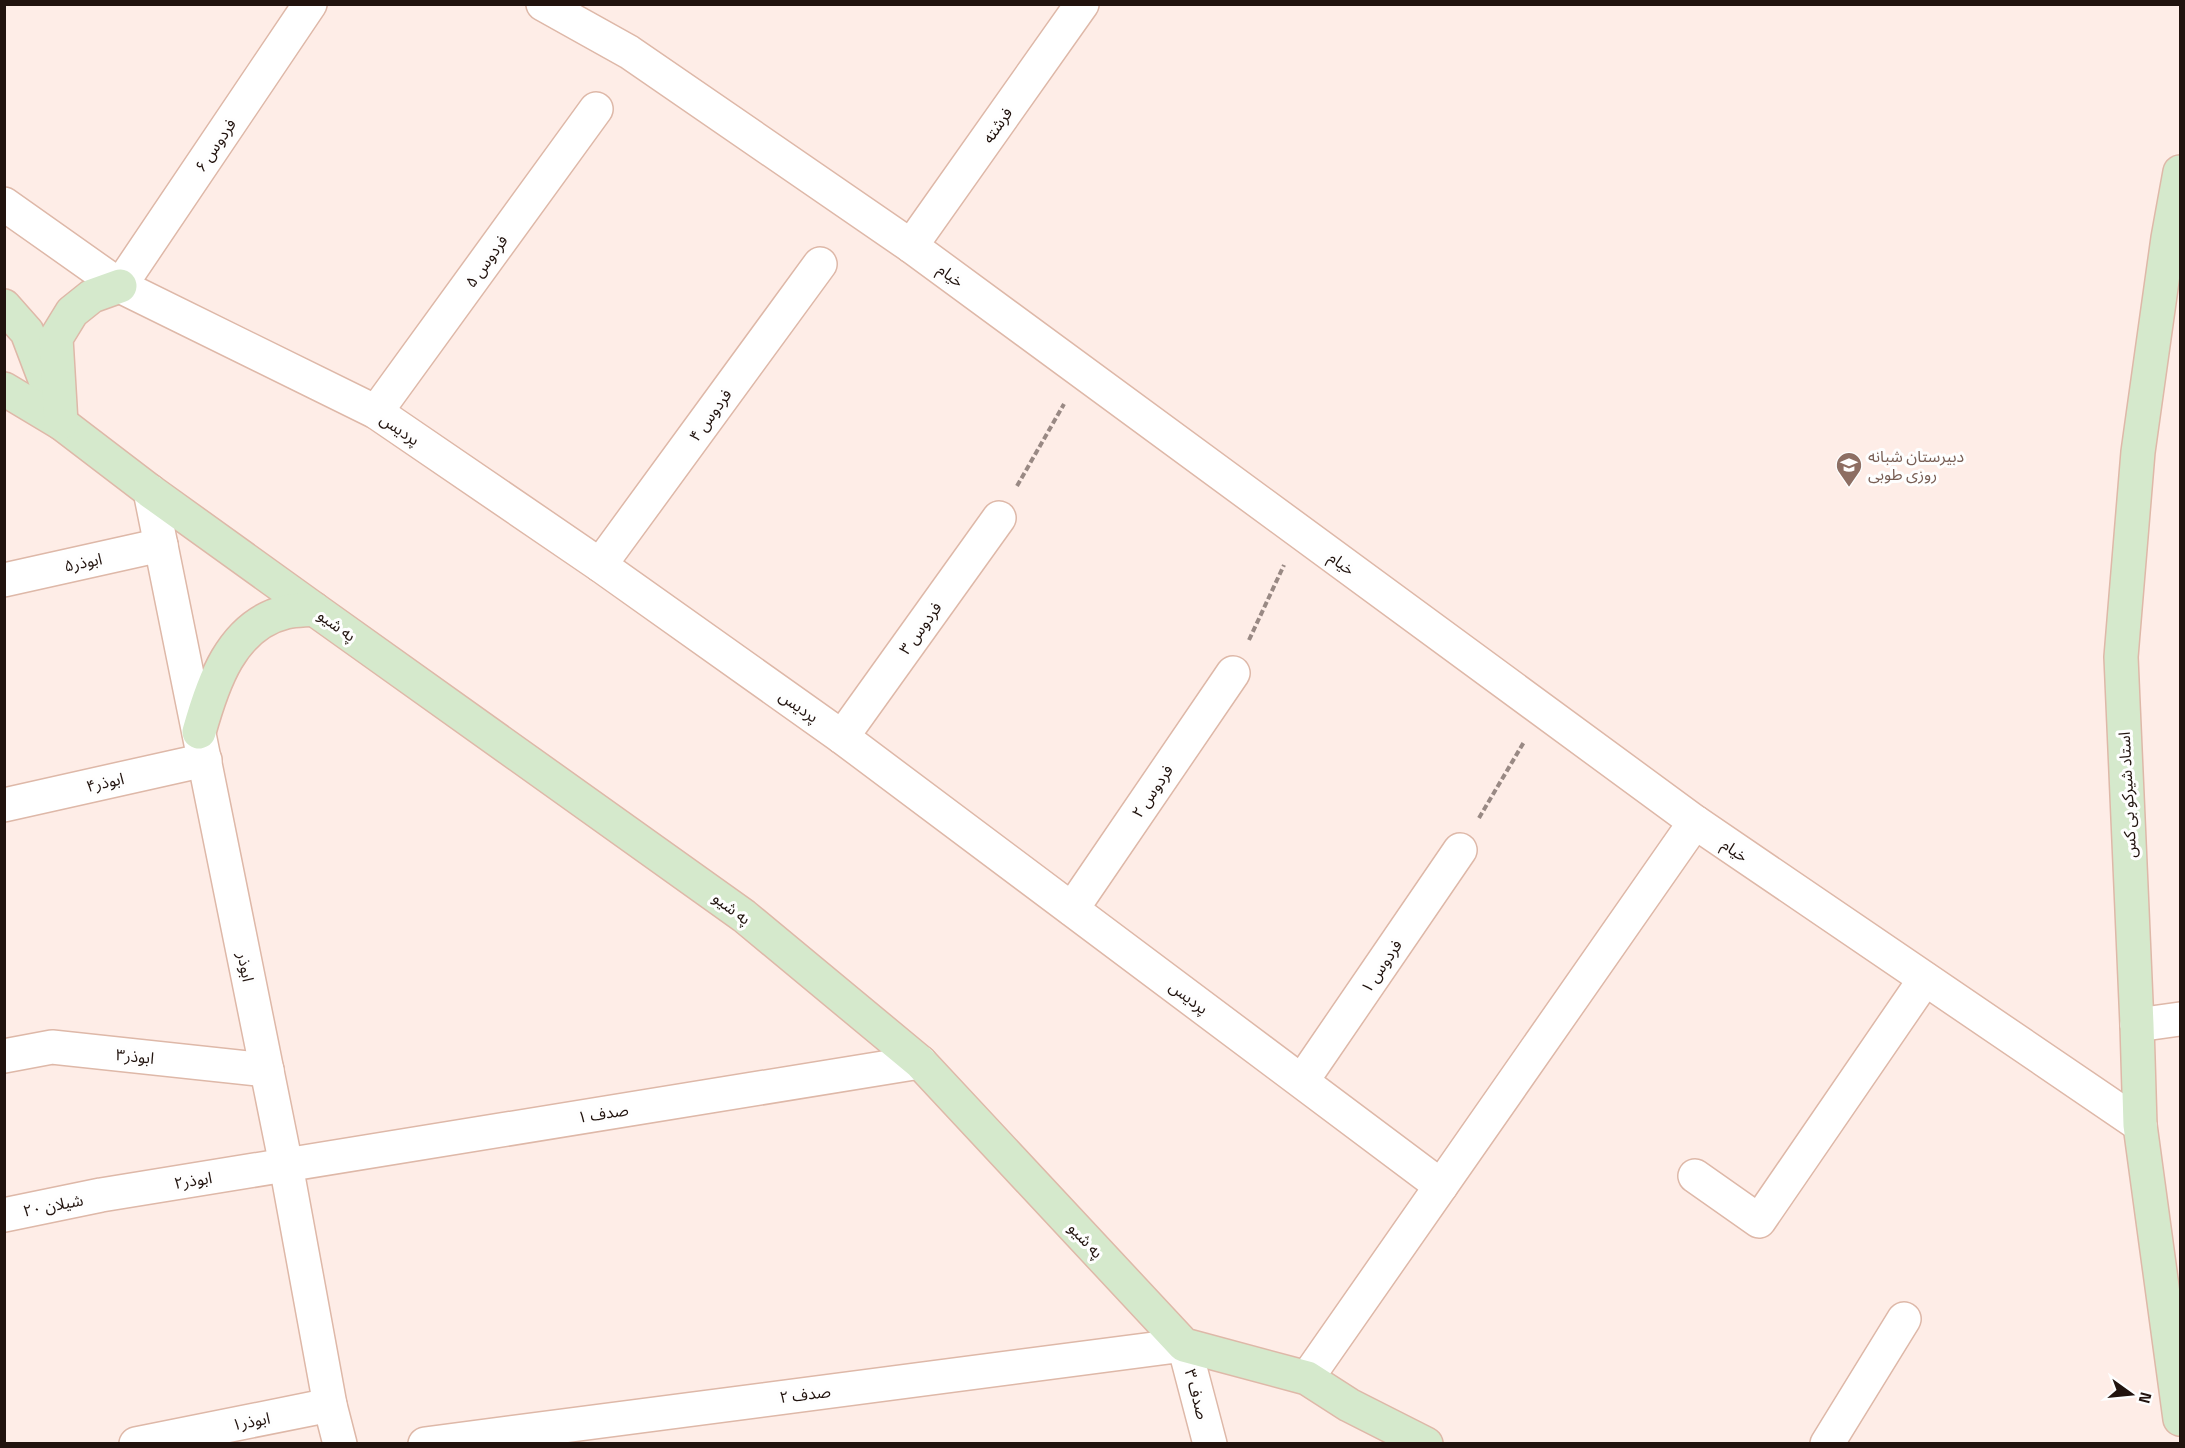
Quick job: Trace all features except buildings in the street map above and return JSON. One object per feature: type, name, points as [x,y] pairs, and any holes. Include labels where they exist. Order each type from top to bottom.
[{"type":"street","name":"فردوس ۶","points":[[120,286],[310,4]]},
{"type":"street","name":"خیام","points":[[543,4],[629,52],[911,246],[1695,822],[2140,1125]]},
{"type":"street","name":"فرشته","points":[[911,246],[1082,4]]},
{"type":"street","name":"فردوس ۵","points":[[376,412],[596,109]]},
{"type":"street","name":"استاد شیرکو بی کس","points":[[2181,172],[2168,238],[2138,452],[2121,657],[2140,1125],[2181,1419]]},
{"type":"street","name":"پردیس","points":[[4,204],[120,286],[376,412],[600,566],[842,737],[1442,1186]]},
{"type":"street","name":"فردوس ۴","points":[[600,566],[820,264]]},
{"type":"street","points":[[61,423],[56,338],[72,312],[92,296],[120,286]]},
{"type":"street","points":[[4,306],[27,332],[61,423]]},
{"type":"street","name":"په شیو","points":[[4,389],[61,423],[150,491],[744,916],[920,1062],[1184,1346]]},
{"type":"street","name":"ابوذر","points":[[150,491],[286,1165],[330,1405],[340,1443]]},
{"type":"street","name":"فردوس ۳","points":[[842,737],[999,518]]},
{"type":"street","name":"ابوذر۵","points":[[4,579],[161,545]]},
{"type":"street","points":[[202,746],[209,695],[236,644],[258,624],[285,613],[314,609]]},
{"type":"street","name":"فردوس ۲","points":[[1072,909],[1233,673]]},
{"type":"street","name":"ابوذر۴","points":[[4,805],[202,746]]},
{"type":"street","points":[[1307,1378],[1695,822]]},
{"type":"street","name":"فردوس ۱","points":[[1302,1081],[1461,850]]},
{"type":"street","points":[[1695,1176],[1759,1221],[1925,979]]},
{"type":"street","points":[[2137,1025],[2181,1019]]},
{"type":"street","name":"ابوذر۳","points":[[4,1056],[52,1047],[267,1070]]},
{"type":"street","name":"صدف ۱","points":[[286,1165],[920,1062]]},
{"type":"street","name":"ابوذر۲","points":[[101,1195],[286,1165]]},
{"type":"street","name":"شیلان ۲۰","points":[[4,1215],[101,1195]]},
{"type":"street","points":[[1827,1443],[1904,1319]]},
{"type":"street","points":[[1184,1346],[1307,1378],[1349,1405],[1426,1443]]},
{"type":"street","name":"صدف ۲","points":[[426,1443],[1184,1346]]},
{"type":"street","name":"صدف ۳","points":[[1184,1346],[1210,1443]]},
{"type":"street","name":"ابوذر۱","points":[[136,1443],[330,1405]]},
{"type":"path","points":[[999,518],[1082,372]]},
{"type":"path","points":[[1233,673],[1300,532]]},
{"type":"path","points":[[1461,850],[1542,710]]},
{"type":"place","name":"دبیرستان شبانه روزی طوبی","points":[[1849,488]]}]
